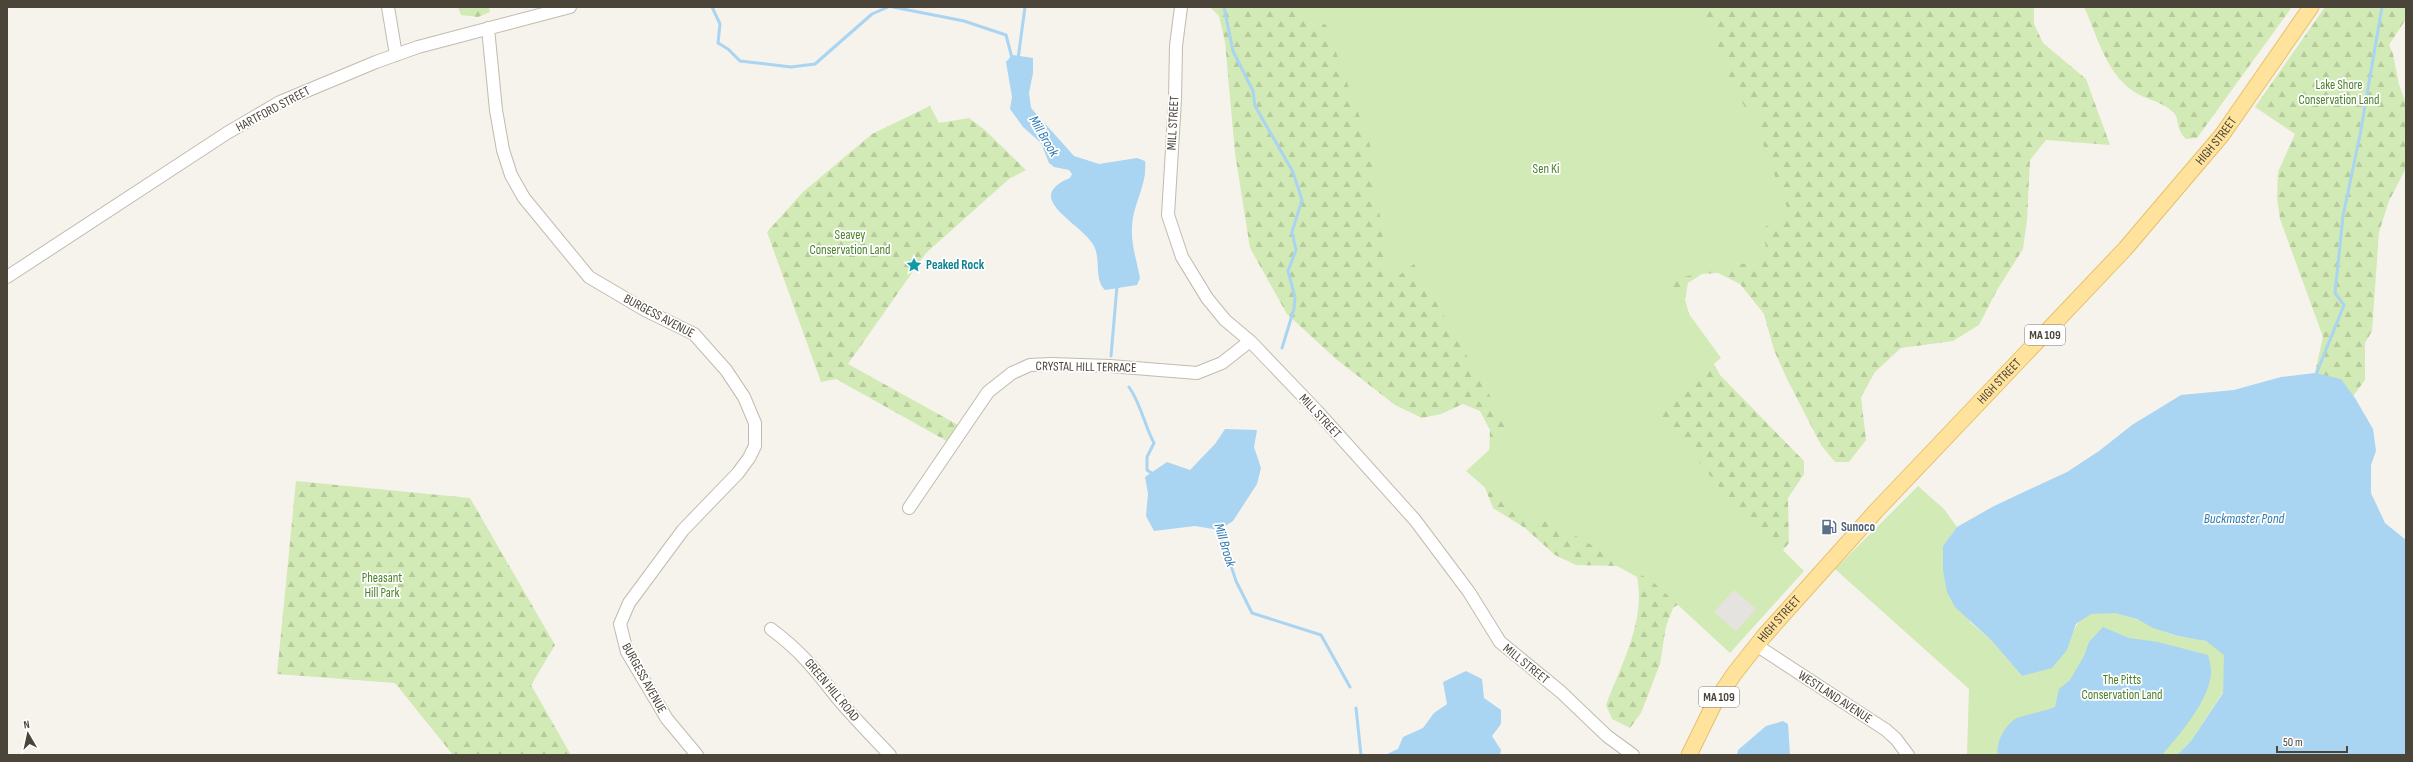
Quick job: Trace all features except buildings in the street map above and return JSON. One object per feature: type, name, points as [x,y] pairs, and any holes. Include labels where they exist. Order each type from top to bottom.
[{"type":"main road","name":"HIGH STREET","points":[[1689,755],[1714,704],[1756,645],[1876,511],[2129,245],[2222,135],[2311,7]]},
{"type":"street","points":[[388,7],[396,55]]},
{"type":"street","name":"HARTFORD STREET","points":[[7,277],[227,133],[280,102],[396,55],[488,28],[570,7]]},
{"type":"street","name":"MILL STREET","points":[[1181,7],[1176,46],[1175,100],[1168,215],[1182,257],[1207,298],[1225,320],[1250,342],[1317,411],[1415,520],[1469,592],[1500,642],[1561,692],[1607,736],[1632,755]]},
{"type":"street","name":"BURGESS AVENUE","points":[[488,28],[496,110],[503,150],[511,175],[524,198],[589,277],[645,310],[694,334],[733,380],[744,396],[755,423],[755,446],[749,458],[738,473],[683,530],[629,603],[620,624],[627,652],[667,719],[697,755]]},
{"type":"street","name":"CRYSTAL HILL TERRACE","points":[[909,508],[988,392],[1012,373],[1030,365],[1051,364],[1110,366],[1196,373],[1222,363],[1250,342]]},
{"type":"street","name":"GREEN HILL ROAD","points":[[771,629],[804,656],[840,701],[890,755]]},
{"type":"street","name":"WESTLAND AVENUE","points":[[1756,645],[1886,730],[1896,739],[1908,755]]},
{"type":"green space","points":[[458,7],[489,7],[490,12],[478,17],[461,15]]},
{"type":"green space","points":[[1210,7],[2034,7],[2034,24],[2043,43],[2086,79],[2110,145],[2046,140],[2030,160],[2027,220],[2023,249],[1997,290],[1979,325],[1953,341],[1901,348],[1875,372],[1861,397],[1866,440],[1849,462],[1835,462],[1821,445],[1787,379],[1774,350],[1764,314],[1740,284],[1718,273],[1702,274],[1688,283],[1685,299],[1691,322],[1720,375],[1804,461],[1804,474],[1788,498],[1789,543],[1770,566],[1692,595],[1673,608],[1666,626],[1660,664],[1641,713],[1630,728],[1612,719],[1606,705],[1625,659],[1635,626],[1639,593],[1637,577],[1617,566],[1576,565],[1555,555],[1525,528],[1493,508],[1480,475],[1489,458],[1490,430],[1480,411],[1463,404],[1441,414],[1422,418],[1395,405],[1336,359],[1287,314],[1250,248],[1235,153],[1225,42],[1219,16]]},
{"type":"green space","name":"Sen Ki","points":[[1290,7],[1702,7],[1733,86],[1746,109],[1751,109],[1758,114],[1764,148],[1791,218],[1761,228],[1769,258],[1665,281],[1721,358],[1656,410],[1721,489],[1804,571],[1730,653],[1653,582],[1541,515],[1529,526],[1466,471],[1510,431],[1414,264],[1389,283],[1370,145],[1326,25]]},
{"type":"green space","points":[[2084,7],[2292,7],[2197,138],[2186,139],[2180,131],[2173,112],[2158,102],[2133,91],[2116,74],[2103,53]]},
{"type":"green space","name":"Lake Shore Conservation Land","points":[[2325,7],[2406,7],[2406,19],[2389,45],[2393,54],[2399,85],[2406,103],[2406,168],[2389,201],[2379,232],[2372,331],[2365,343],[2365,380],[2351,399],[2313,381],[2323,337],[2280,219],[2277,198],[2278,172],[2295,134],[2255,107]]},
{"type":"green space","name":"Seavey Conservation Land","points":[[930,106],[939,123],[969,118],[985,130],[1026,170],[1009,179],[926,253],[848,364],[960,426],[952,444],[836,379],[821,382],[767,232],[803,192],[872,134]]},
{"type":"green space","name":"Pheasant Hill Park","points":[[296,481],[470,498],[555,645],[531,685],[571,755],[453,755],[395,683],[277,674]]},
{"type":"green space","name":"The Pitts Conservation Land","points":[[1918,486],[1944,509],[1957,527],[1943,546],[1970,622],[1992,641],[2022,676],[2067,650],[2075,629],[2081,620],[2091,614],[2102,612],[2125,615],[2167,633],[2208,642],[2225,655],[2223,692],[2191,741],[2177,755],[1967,755],[1969,689],[1835,569]]},
{"type":"shaded area","points":[[1734,590],[1756,609],[1736,631],[1714,612]]},
{"type":"water","points":[[1012,55],[1033,58],[1033,73],[1029,93],[1031,108],[1074,156],[1099,164],[1137,158],[1145,161],[1144,178],[1134,211],[1132,228],[1133,247],[1140,278],[1137,285],[1105,290],[1100,280],[1094,246],[1053,203],[1051,194],[1056,186],[1070,178],[1072,174],[1069,170],[1054,167],[1049,163],[1041,143],[1023,127],[1010,109],[1012,97],[1006,62]]},
{"type":"water","name":"Buckmaster Pond","points":[[2315,373],[2341,379],[2355,398],[2373,429],[2376,451],[2371,465],[2371,493],[2385,523],[2406,540],[2406,755],[2177,755],[2191,741],[2223,693],[2224,655],[2206,641],[2178,636],[2153,628],[2137,619],[2115,613],[2091,614],[2076,624],[2067,650],[2052,668],[2022,676],[1992,641],[1955,607],[1947,592],[1943,570],[1943,546],[1957,527],[1994,506],[2067,472],[2099,451],[2132,425],[2181,395],[2234,390],[2281,377]]},
{"type":"water","points":[[1225,429],[1257,430],[1254,447],[1261,468],[1257,484],[1233,521],[1219,530],[1195,526],[1154,531],[1146,516],[1148,494],[1145,477],[1167,462],[1190,470],[1215,444]]},
{"type":"water","points":[[2103,627],[2129,638],[2158,642],[2208,655],[2211,670],[2210,681],[2206,692],[2193,716],[2177,737],[2162,755],[1998,755],[1997,750],[1999,740],[2004,730],[2011,722],[2017,718],[2055,707],[2059,689],[2070,680],[2084,656],[2089,642]]},
{"type":"water","points":[[1466,671],[1482,679],[1484,698],[1501,710],[1501,724],[1492,736],[1501,750],[1500,755],[1385,755],[1398,749],[1403,737],[1423,728],[1434,713],[1447,704],[1443,682]]},
{"type":"water","points":[[1783,721],[1788,724],[1790,755],[1737,755],[1738,750],[1766,726]]},
{"type":"waterway","name":"Mill Brook","points":[[712,7],[720,24],[718,43],[728,49],[740,61],[791,67],[815,64],[872,14],[888,7]]},
{"type":"waterway","name":"Mill Brook","points":[[893,7],[964,21],[1006,35],[1012,58]]},
{"type":"waterway","points":[[1018,59],[1025,7]]},
{"type":"waterway","points":[[1224,7],[1233,51],[1253,91],[1255,106],[1293,172],[1302,200],[1292,232],[1296,250],[1288,271],[1295,297],[1294,309],[1282,348]]},
{"type":"waterway","points":[[2315,377],[2344,305],[2335,293],[2343,216],[2360,135],[2382,7]]},
{"type":"waterway","name":"Mill Brook","points":[[1111,356],[1117,286]]},
{"type":"waterway","name":"Mill Brook","points":[[1129,387],[1137,400],[1154,443],[1147,457],[1147,470],[1153,474]]},
{"type":"waterway","name":"Mill Brook","points":[[1218,526],[1236,581],[1252,613],[1321,635],[1350,687]]},
{"type":"waterway","name":"Mill Brook","points":[[1356,708],[1361,755]]},
{"type":"place","name":"Peaked Rock","points":[[914,265]]},
{"type":"place","name":"Sunoco","points":[[1829,527]]}]
